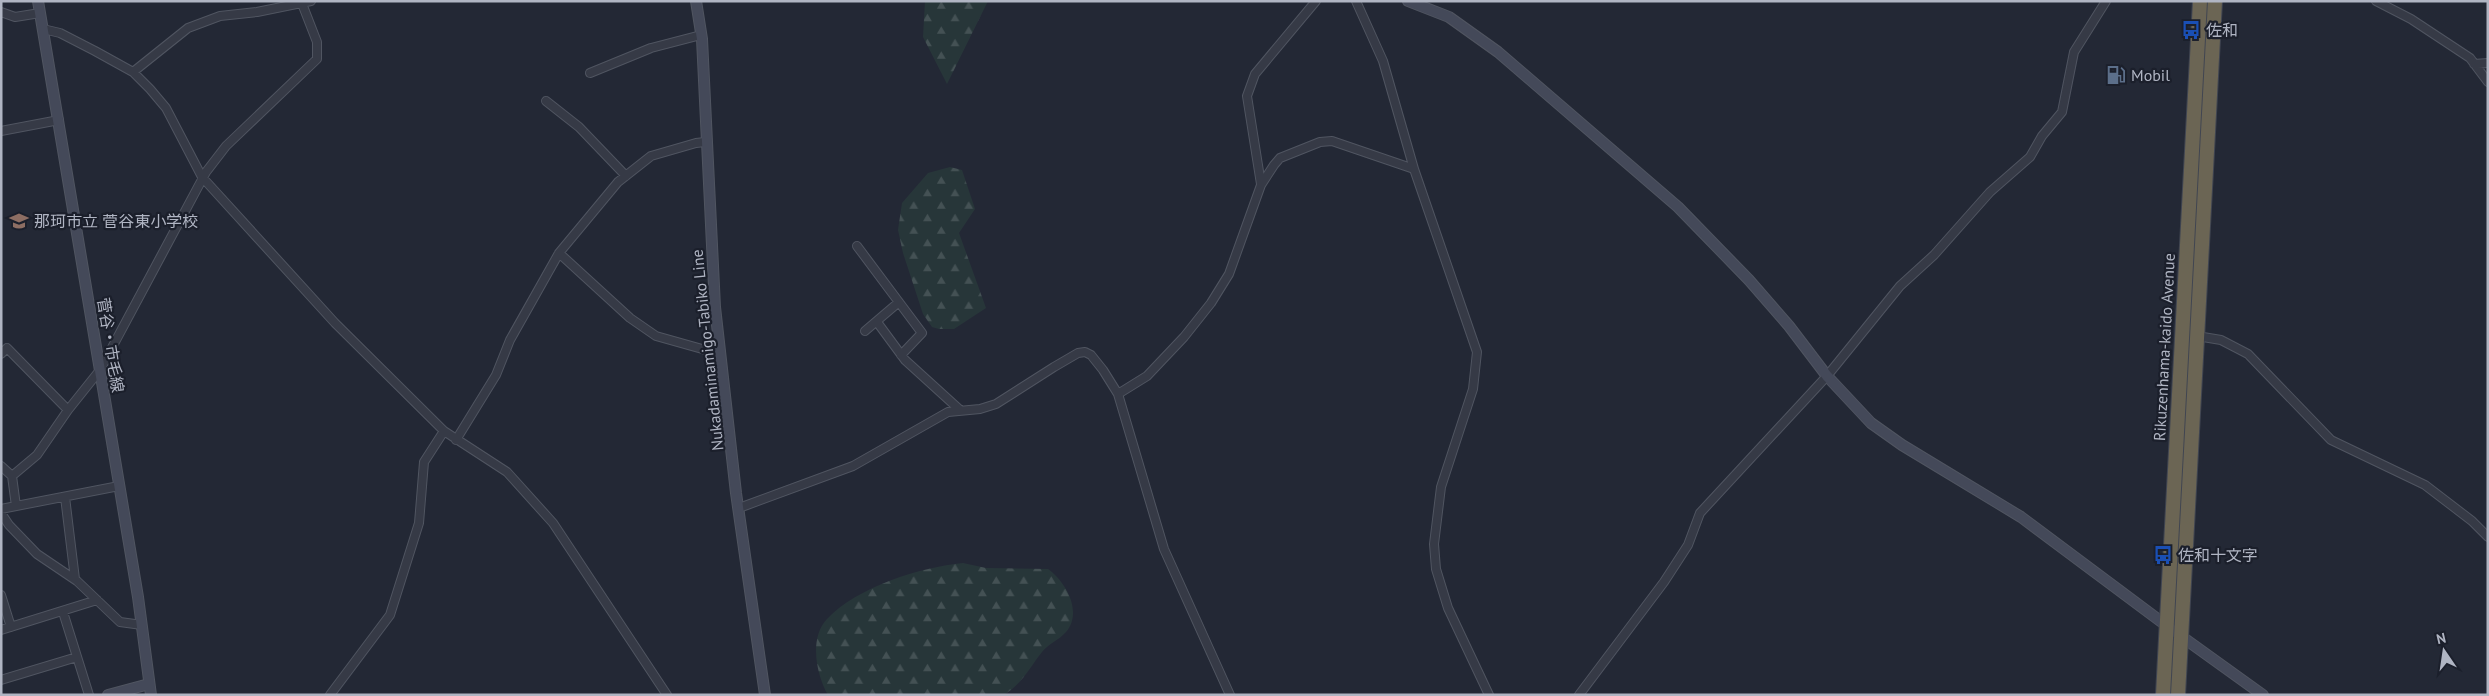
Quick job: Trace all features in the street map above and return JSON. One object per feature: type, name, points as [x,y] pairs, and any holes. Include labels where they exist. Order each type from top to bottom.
[{"type":"highway","name":"Rikuzenhama-kaido Avenue","points":[[2163,695],[2200,1]]},
{"type":"highway","name":"Rikuzenhama-kaido Avenue","points":[[2178,695],[2215,1]]},
{"type":"street","name":"菅谷・市毛線","points":[[38,1],[142,625],[150,695]]},
{"type":"street","points":[[133,72],[188,28],[220,16],[257,12],[311,1]]},
{"type":"street","name":"Nukadaminamigo-Tabiko Line","points":[[696,1],[701,36],[715,307],[739,508],[765,695]]},
{"type":"street","points":[[1261,185],[1247,96],[1255,74],[1316,1]]},
{"type":"street","points":[[1356,1],[1383,62],[1414,169],[1476,352],[1473,389],[1441,487],[1434,544],[1436,569],[1448,608],[1489,695]]},
{"type":"street","points":[[1408,1],[1449,17],[1498,52],[1678,207],[1749,280],[1789,326],[1826,376],[1871,423],[1902,445],[2021,517],[2166,626],[2263,695]]},
{"type":"street","points":[[1580,695],[1664,582],[1688,545],[1700,513],[1826,376],[1900,286],[1934,255],[1990,192],[2030,157],[2042,136],[2062,112],[2074,52],[2106,1]]},
{"type":"street","points":[[2376,1],[2411,19],[2470,58],[2488,82]]},
{"type":"street","points":[[12,476],[37,455],[68,410],[100,370],[202,177],[226,146],[317,59],[317,42],[301,3]]},
{"type":"street","points":[[1,12],[15,17],[40,13]]},
{"type":"street","points":[[43,29],[60,33],[133,72],[166,108],[202,177],[335,323],[444,431],[507,472],[553,523],[667,695]]},
{"type":"street","points":[[590,73],[651,48],[701,36]]},
{"type":"street","points":[[2474,64],[2488,63]]},
{"type":"street","points":[[546,101],[579,126],[626,176]]},
{"type":"street","points":[[1,131],[59,120]]},
{"type":"street","points":[[1118,394],[1147,376],[1184,337],[1211,303],[1229,274],[1261,185],[1280,158],[1320,142],[1332,141],[1414,169]]},
{"type":"street","points":[[456,440],[496,375],[510,340],[559,253],[618,182],[651,156],[705,142]]},
{"type":"street","points":[[858,246],[922,333],[901,355]]},
{"type":"street","points":[[559,253],[630,318],[656,336],[720,354]]},
{"type":"street","points":[[865,331],[900,302]]},
{"type":"street","points":[[877,322],[901,355],[960,410]]},
{"type":"street","points":[[2197,336],[2221,340],[2248,354],[2330,440],[2425,485],[2472,521],[2488,538]]},
{"type":"street","points":[[1,354],[7,348],[68,410]]},
{"type":"street","points":[[739,508],[854,466],[948,412],[980,410],[996,404],[1062,362],[1078,353],[1085,352],[1092,356],[1103,370],[1118,394],[1164,549],[1230,695]]},
{"type":"street","points":[[330,695],[390,616],[420,523],[424,462],[444,431]]},
{"type":"street","points":[[1,466],[12,476],[16,506]]},
{"type":"street","points":[[119,486],[16,506],[1,511],[9,525],[37,554],[75,579],[120,622],[142,625]]},
{"type":"street","points":[[65,497],[75,579]]},
{"type":"street","points":[[1,595],[11,627]]},
{"type":"street","points":[[1,630],[97,600]]},
{"type":"street","points":[[63,612],[89,695]]},
{"type":"street","points":[[1,680],[77,657]]},
{"type":"street","points":[[108,695],[149,684]]},
{"type":"green space","points":[[925,1],[988,1],[947,84],[923,37]]},
{"type":"green space","points":[[950,167],[962,170],[975,209],[959,233],[986,308],[954,329],[939,329],[932,327],[923,314],[903,253],[898,230],[902,203],[928,173]]},
{"type":"green space","points":[[963,563],[986,568],[1048,569],[1061,582],[1070,598],[1073,607],[1071,624],[1066,632],[1044,649],[1016,686],[1004,695],[828,695],[820,677],[816,656],[818,636],[821,627],[827,619],[855,597],[890,580],[928,569]]},
{"type":"place","name":"佐和","points":[[2191,30]]},
{"type":"place","name":"Mobil","points":[[2116,75]]},
{"type":"place","name":"那珂市立 菅谷東小学校","points":[[19,221]]},
{"type":"place","name":"佐和十文字","points":[[2163,555]]}]
